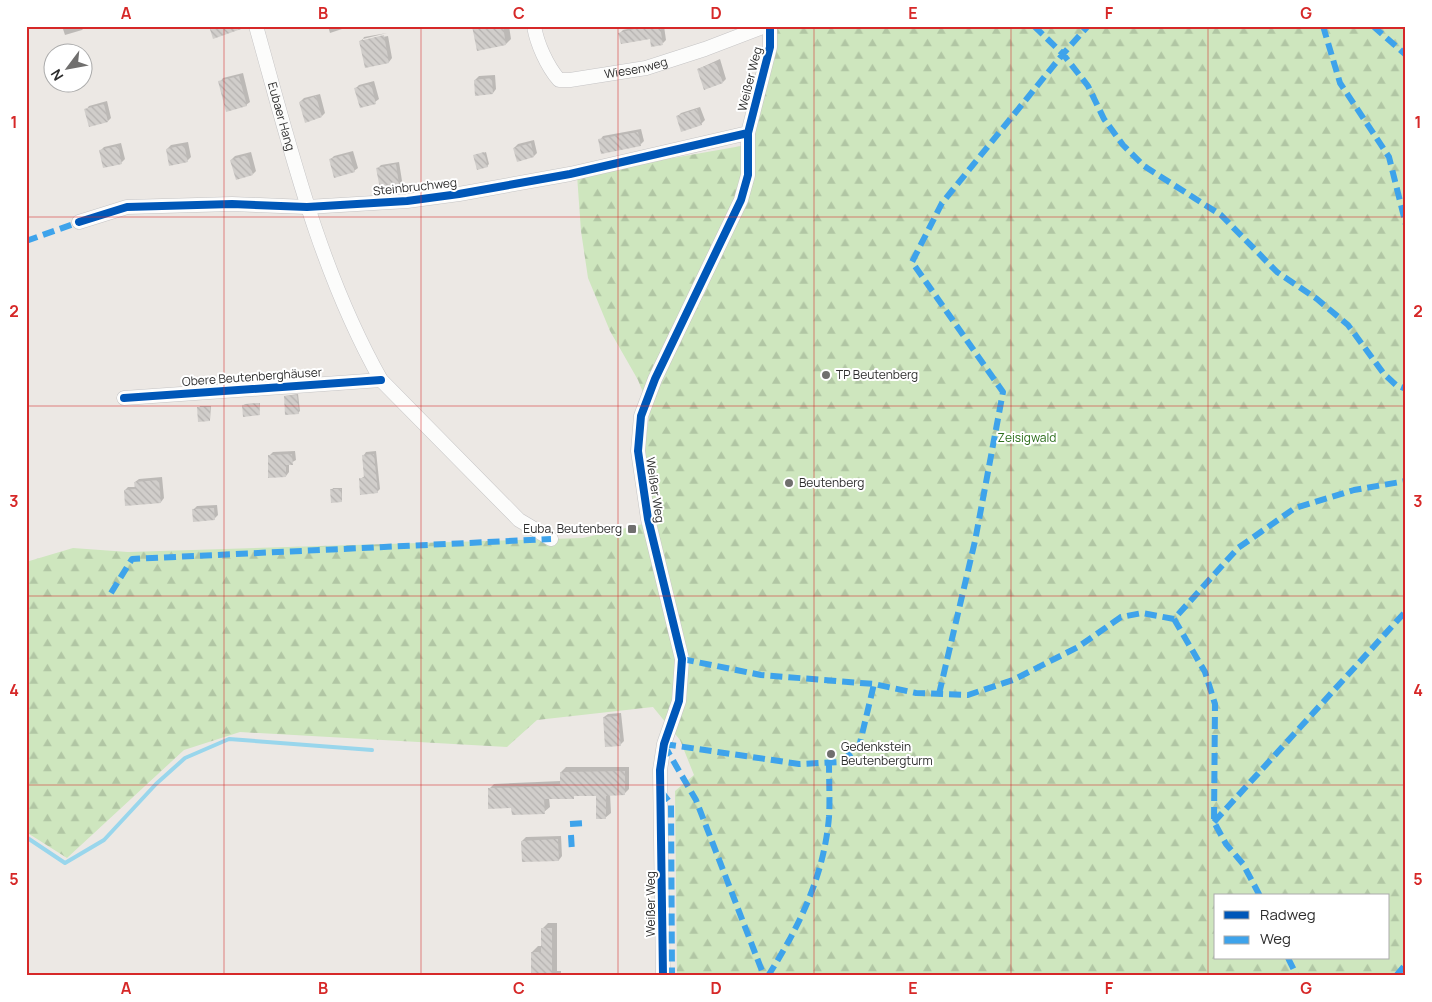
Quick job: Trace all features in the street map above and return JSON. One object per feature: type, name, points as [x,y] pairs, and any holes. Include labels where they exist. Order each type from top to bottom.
[{"type":"street","name":"Eubaer Hang","points":[[256,26],[307,207]]},
{"type":"street","name":"Wiesenweg","points":[[534,26],[552,72],[559,80],[570,80],[646,68],[705,49],[765,26]]},
{"type":"street","name":"Weißer Weg","points":[[663,976],[660,770],[664,744],[679,701],[682,659],[648,519],[638,451],[641,416],[655,379],[741,200],[748,175],[748,132],[770,47],[770,26]]},
{"type":"street","name":"Steinbruchweg","points":[[79,222],[127,207],[232,204],[307,207],[407,201],[459,194],[570,174],[748,132]]},
{"type":"street","points":[[307,207],[329,268],[366,354],[381,380],[519,520],[551,539]]},
{"type":"street","name":"Obere Beutenberghäuser","points":[[124,398],[381,380]]},
{"type":"green space","name":"Zeisigwald","points":[[777,26],[1406,26],[1406,976],[677,976],[675,791],[694,775],[680,740],[653,707],[537,720],[507,747],[240,732],[184,750],[67,858],[26,832],[26,562],[73,548],[128,552],[583,538],[656,521],[643,458],[650,410],[638,380],[610,331],[588,278],[581,231],[577,175],[741,146],[777,46]]},
{"type":"building","points":[[209,26],[244,26],[244,28],[213,39]]},
{"type":"building","points":[[472,26],[503,26],[506,45],[477,51]]},
{"type":"building","points":[[647,26],[660,26],[663,45],[651,47],[650,39],[621,44],[618,33]]},
{"type":"building","points":[[384,35],[389,63],[365,68],[359,41]]},
{"type":"building","points":[[716,62],[723,83],[704,90],[697,69]]},
{"type":"building","points":[[239,76],[247,106],[226,112],[218,81]]},
{"type":"building","points":[[492,78],[493,94],[475,96],[474,80]]},
{"type":"building","points":[[371,84],[376,104],[360,108],[354,88]]},
{"type":"building","points":[[316,96],[322,117],[305,123],[299,102]]},
{"type":"building","points":[[104,104],[108,122],[89,127],[84,109]]},
{"type":"building","points":[[697,109],[702,125],[681,132],[676,116]]},
{"type":"building","points":[[638,132],[641,146],[601,154],[598,139]]},
{"type":"building","points":[[531,143],[534,157],[517,162],[513,148]]},
{"type":"building","points":[[184,145],[188,162],[169,166],[166,149]]},
{"type":"building","points":[[118,146],[122,164],[103,168],[99,150]]},
{"type":"building","points":[[484,152],[488,167],[477,170],[473,155]]},
{"type":"building","points":[[349,154],[355,172],[334,178],[329,159]]},
{"type":"building","points":[[247,155],[253,175],[236,180],[230,160]]},
{"type":"building","points":[[396,164],[400,191],[381,194],[376,168]]},
{"type":"building","points":[[297,395],[299,414],[285,415],[284,396]]},
{"type":"building","points":[[259,403],[260,415],[243,417],[242,405]]},
{"type":"building","points":[[197,407],[210,407],[210,421],[198,422]]},
{"type":"building","points":[[292,454],[293,465],[286,465],[286,477],[268,478],[268,455]]},
{"type":"building","points":[[374,454],[378,493],[360,495],[359,478],[364,478],[362,455]]},
{"type":"building","points":[[159,480],[161,503],[125,506],[124,490],[135,489],[134,482]]},
{"type":"building","points":[[330,489],[341,489],[342,502],[331,503]]},
{"type":"building","points":[[214,508],[215,520],[193,522],[192,509]]},
{"type":"building","points":[[618,716],[621,746],[605,747],[603,717]]},
{"type":"building","points":[[625,771],[625,795],[606,796],[606,819],[596,819],[596,796],[574,796],[574,799],[544,799],[545,814],[512,815],[511,808],[488,809],[488,788],[560,786],[560,772]]},
{"type":"building","points":[[558,839],[559,861],[522,862],[521,841]]},
{"type":"building","points":[[541,928],[552,928],[552,976],[531,976],[531,952],[541,952]]},
{"type":"waterway","points":[[26,837],[65,863],[104,840],[156,784],[185,758],[229,739],[372,750]]},
{"type":"marked path","points":[[1034,26],[1063,54],[1088,86],[1104,119],[1123,145],[1144,166],[1221,215],[1277,272],[1317,299],[1348,325],[1384,374],[1396,385],[1406,389]]},
{"type":"marked path","points":[[939,694],[975,541],[1003,392],[912,262],[942,203],[1088,26]]},
{"type":"marked path","points":[[1323,26],[1340,83],[1389,157],[1406,225]]},
{"type":"marked path","points":[[1373,26],[1406,55]]},
{"type":"marked path","points":[[26,241],[79,222]]},
{"type":"marked path","points":[[682,659],[761,675],[874,684],[916,693],[968,695],[1013,680],[1078,647],[1121,617],[1142,613],[1174,619],[1238,548],[1295,508],[1354,490],[1406,481]]},
{"type":"marked path","points":[[111,593],[132,559],[551,539]]},
{"type":"marked path","points":[[1214,822],[1406,611]]},
{"type":"marked path","points":[[1174,619],[1205,672],[1215,704],[1214,822],[1226,844],[1243,864],[1259,894]]},
{"type":"marked path","points":[[664,744],[799,764],[840,762],[859,747],[874,684]]},
{"type":"marked path","points":[[664,745],[696,800],[764,976]]},
{"type":"marked path","points":[[768,976],[800,920],[822,860],[829,817],[829,764]]},
{"type":"marked path","points":[[661,791],[671,804],[672,976]]},
{"type":"marked path","points":[[570,824],[587,823]]},
{"type":"marked path","points":[[571,835],[572,852]]},
{"type":"marked path","points":[[1289,960],[1297,976]]},
{"type":"marked path","points":[[1396,976],[1406,964]]},
{"type":"cycle path","points":[[663,976],[660,770],[664,744],[679,701],[682,659],[648,519],[638,451],[641,416],[655,379],[741,200],[748,175],[748,133],[770,47],[770,26]]},
{"type":"cycle path","points":[[79,222],[127,207],[232,204],[307,207],[407,201],[459,194],[570,174],[748,133]]},
{"type":"cycle path","points":[[124,398],[381,380]]},
{"type":"place","name":"TP Beutenberg","points":[[826,375]]},
{"type":"place","name":"Beutenberg","points":[[789,483]]},
{"type":"place","name":"Euba, Beutenberg","points":[[632,529]]},
{"type":"place","name":"Gedenkstein Beutenbergturm","points":[[831,754]]}]
